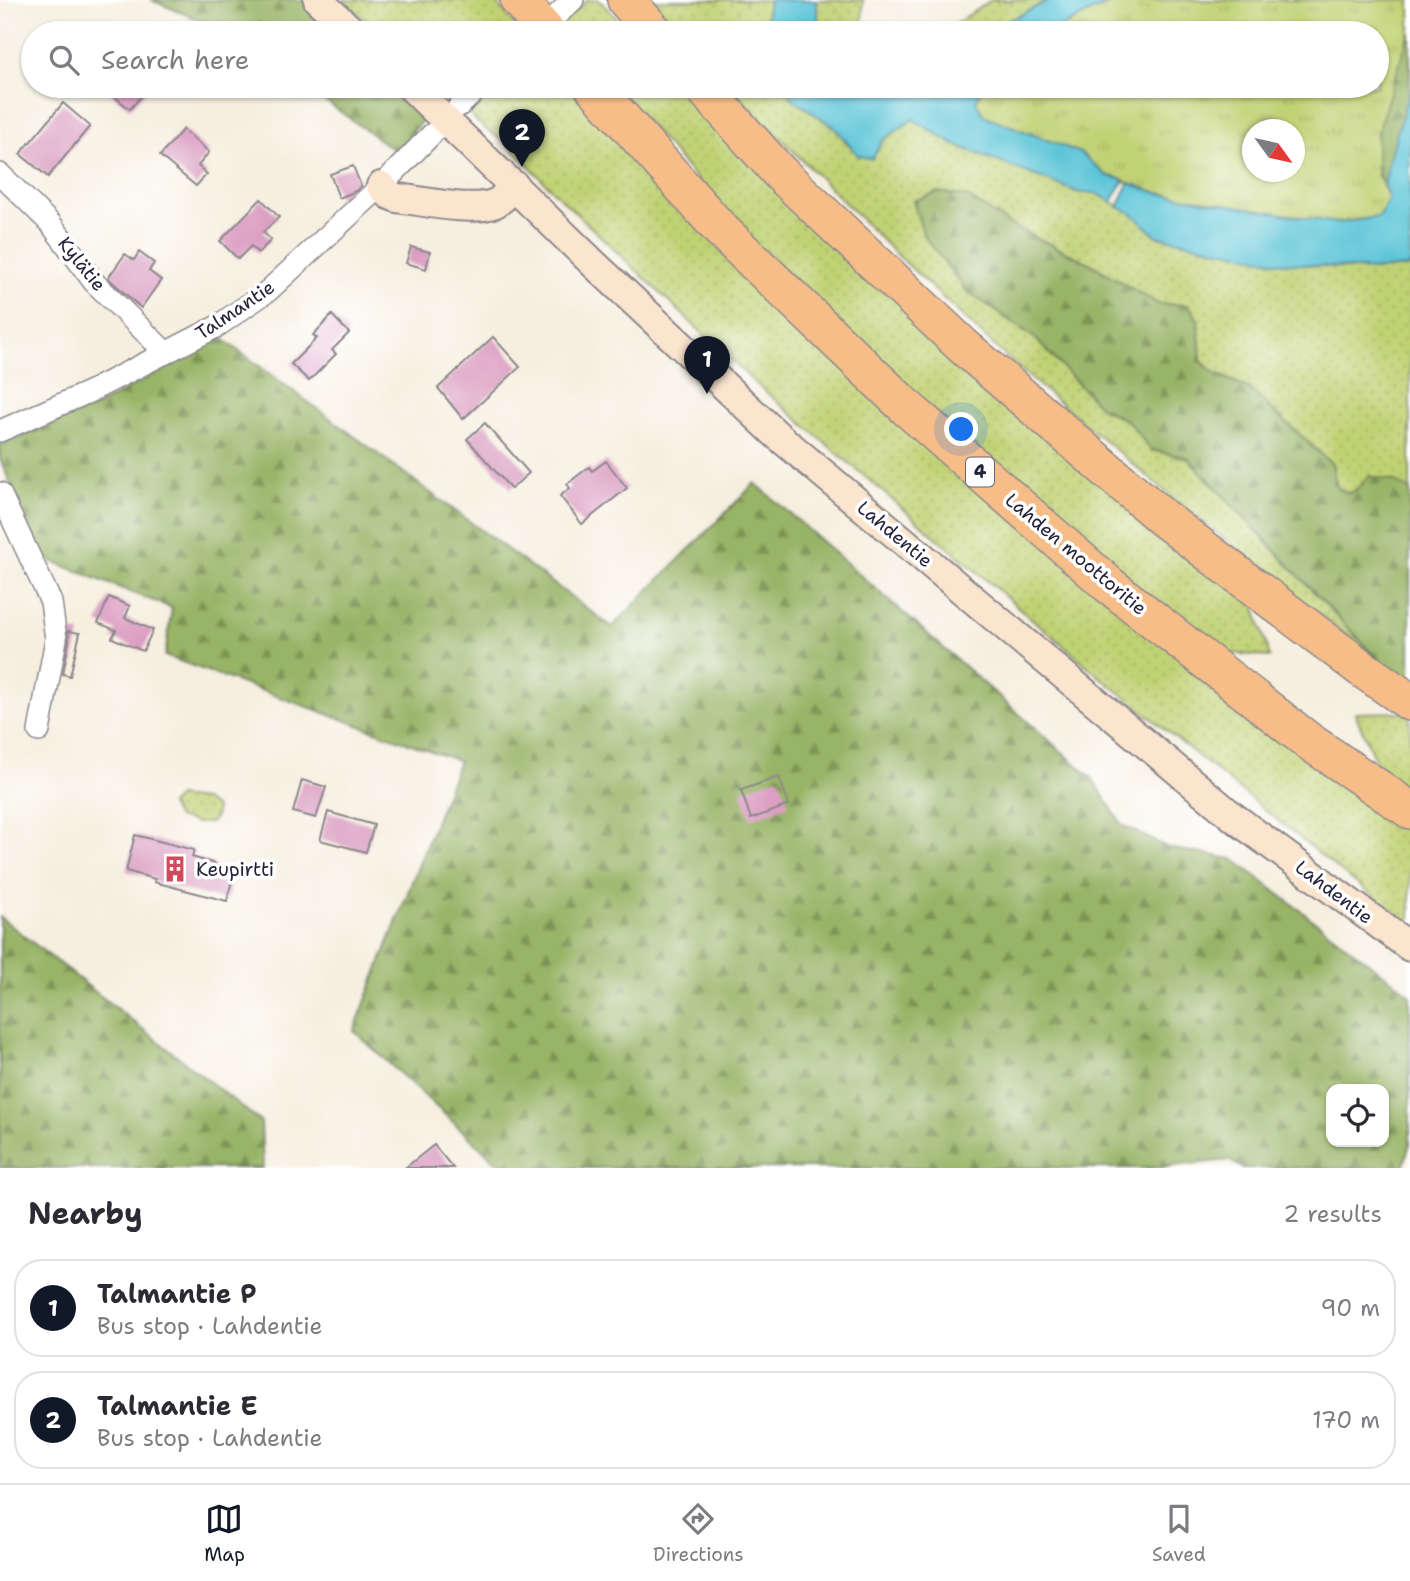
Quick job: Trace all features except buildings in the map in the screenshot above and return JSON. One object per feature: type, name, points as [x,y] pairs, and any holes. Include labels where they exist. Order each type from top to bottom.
[{"type":"highway","points":[[519,0],[559,16]]},
{"type":"highway","points":[[625,0],[644,21]]},
{"type":"highway","name":"Lahden moottoritie","points":[[604,98],[721,230],[906,407],[1108,584],[1307,740],[1410,810]]},
{"type":"highway","points":[[713,98],[779,172],[963,346],[1163,518],[1410,702]]},
{"type":"main road","points":[[318,0],[341,21]]},
{"type":"main road","name":"Lahdentie","points":[[423,98],[594,264],[777,435],[1222,807],[1410,947]]},
{"type":"main road","points":[[381,187],[397,198],[470,206],[494,204],[514,185]]},
{"type":"street","points":[[459,106],[468,98]]},
{"type":"street","name":"Talmantie","points":[[0,431],[89,392],[216,327],[268,291],[381,187],[432,134]]},
{"type":"street","name":"Kylätie","points":[[0,174],[51,224],[94,282],[166,353]]},
{"type":"street","points":[[0,494],[51,602],[56,639],[39,731]]},
{"type":"green space","points":[[151,0],[303,0],[326,21],[202,21]]},
{"type":"green space","points":[[343,0],[495,0],[512,21],[366,21]]},
{"type":"green space","points":[[588,0],[599,0],[619,21],[565,21]]},
{"type":"green space","points":[[652,0],[769,0],[766,21],[670,21]]},
{"type":"green space","points":[[816,0],[863,0],[862,21],[819,21]]},
{"type":"green space","points":[[991,0],[1049,0],[1008,21],[960,21]]},
{"type":"green space","points":[[1119,0],[1410,0],[1410,31],[1389,96],[1389,21],[1073,21]]},
{"type":"green space","points":[[1410,31],[1410,89],[1384,187],[1378,170],[1376,151],[1378,130]]},
{"type":"green space","points":[[321,98],[409,98],[427,114],[397,152]]},
{"type":"green space","points":[[478,98],[578,98],[755,287],[1270,726],[1410,828],[1410,923],[1348,877],[1099,676],[754,382],[557,195],[511,147],[465,110]]},
{"type":"green space","points":[[626,98],[691,98],[783,194],[1254,604],[1270,657],[1214,651],[1093,552],[878,360],[736,225]]},
{"type":"green space","points":[[740,98],[792,98],[833,126],[858,155],[872,158],[882,141],[913,119],[953,144],[1080,193],[1096,193],[1130,212],[1157,236],[1277,262],[1368,270],[1410,267],[1410,490],[1394,481],[1349,493],[1336,488],[1332,464],[1248,388],[1213,372],[1201,361],[1198,320],[1189,305],[1158,304],[1089,263],[1018,229],[966,290],[1035,338],[1101,408],[1128,421],[1151,450],[1188,458],[1379,661],[1178,502],[1016,366],[893,251]]},
{"type":"green space","points":[[977,98],[1388,98],[1377,133],[1377,174],[1389,198],[1379,217],[1337,223],[1158,193],[1106,175],[1097,168],[985,116],[975,103]]},
{"type":"green space","points":[[939,192],[967,197],[1018,229],[1089,263],[1158,304],[1189,305],[1198,320],[1201,361],[1213,372],[1248,388],[1332,464],[1337,488],[1349,493],[1356,490],[1369,476],[1394,481],[1410,490],[1410,683],[1379,661],[1188,458],[1151,450],[1128,421],[1101,408],[1035,338],[966,290],[924,236],[913,201]]},
{"type":"green space","points":[[220,337],[612,627],[755,483],[1092,778],[1122,825],[1168,848],[1233,859],[1410,994],[1410,1143],[1403,1168],[1242,1168],[1229,1160],[1153,1168],[503,1168],[354,1031],[459,761],[165,656],[172,608],[43,558],[0,459],[0,445],[95,407]]},
{"type":"green space","points":[[1402,712],[1410,717],[1410,790],[1379,769],[1355,713]]},
{"type":"green space","points":[[178,797],[204,800],[216,808],[216,816],[211,823],[177,818],[170,805]]},
{"type":"green space","points":[[0,917],[261,1122],[263,1168],[0,1168]]},
{"type":"water","points":[[769,0],[816,0],[819,21],[766,21]]},
{"type":"water","points":[[1049,0],[1119,0],[1073,21],[1008,21]]},
{"type":"water","points":[[1410,89],[1410,267],[1368,270],[1277,262],[1157,236],[1130,212],[1118,207],[1129,183],[1158,193],[1337,223],[1379,217],[1389,198],[1384,187],[1388,164]]},
{"type":"water","points":[[792,98],[978,98],[976,103],[985,116],[1081,153],[1106,175],[1124,180],[1112,202],[1096,193],[1080,193],[953,144],[913,119],[882,141],[872,159],[858,155],[833,126]]},
{"type":"place","name":"Talmantie E","points":[[522,167]]},
{"type":"place","name":"Talmantie P","points":[[707,394]]},
{"type":"place","name":"Keupirtti","points":[[175,869]]}]
